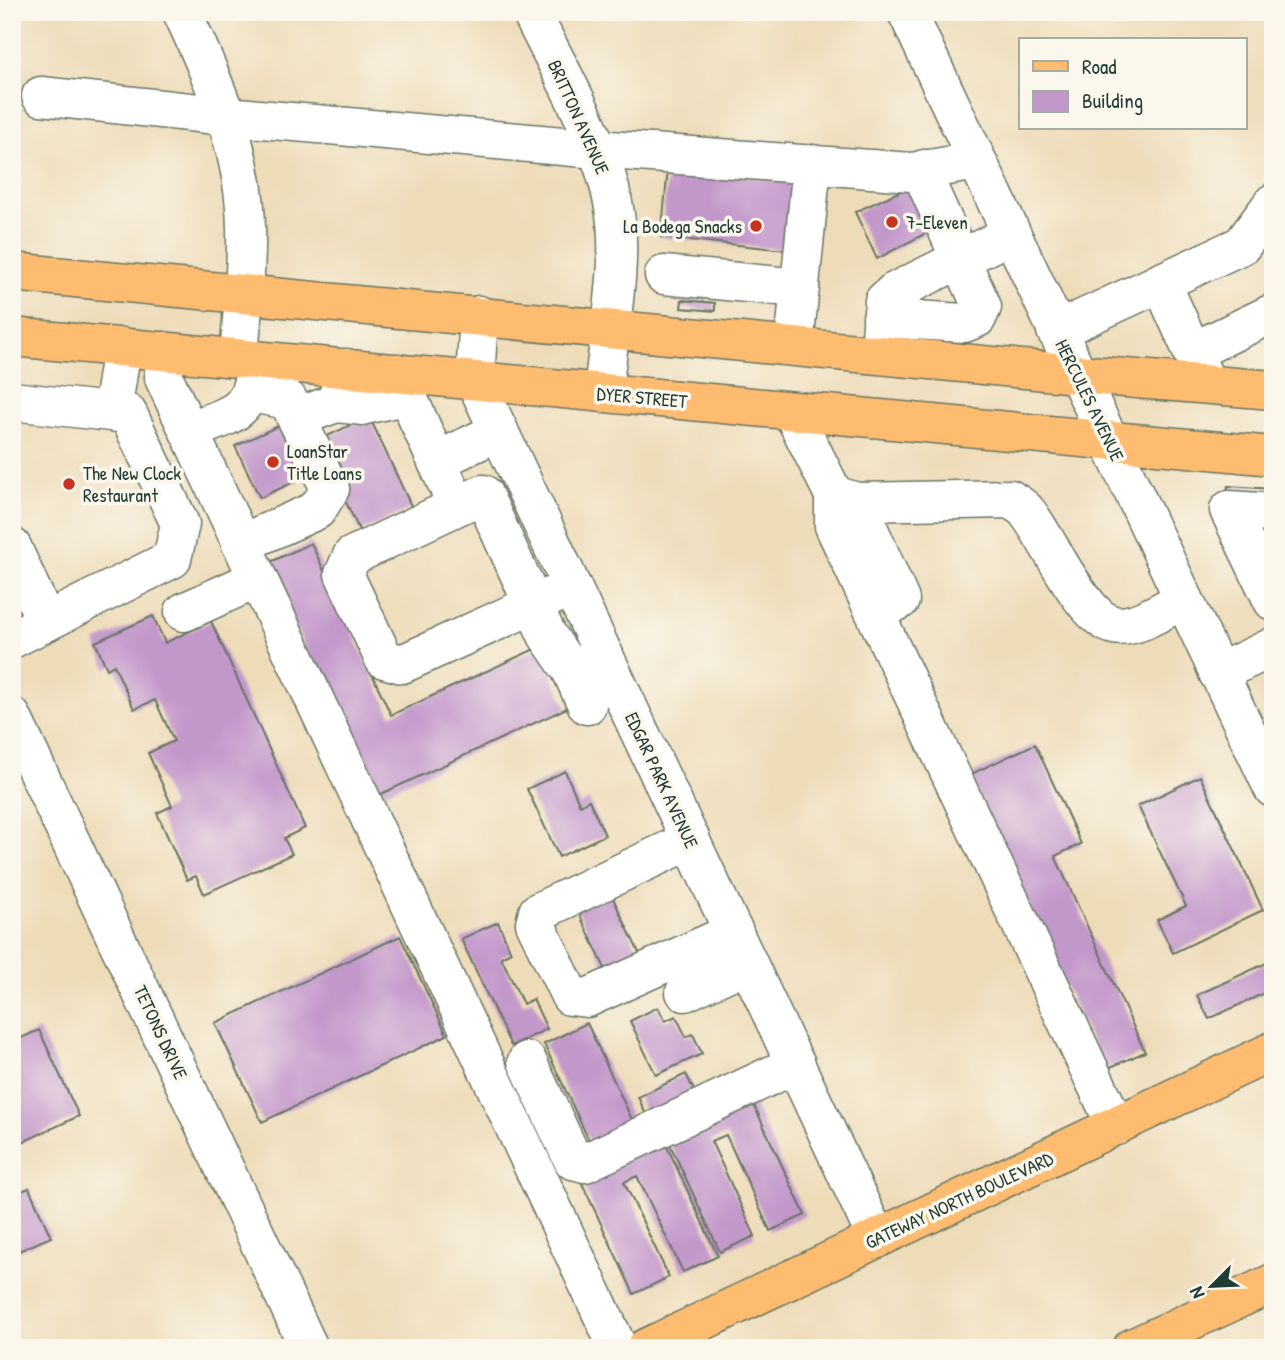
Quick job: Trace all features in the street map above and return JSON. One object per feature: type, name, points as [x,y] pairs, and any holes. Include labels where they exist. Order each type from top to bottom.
[{"type":"main road","points":[[12,272],[794,345],[881,336],[1076,374],[1200,368],[1273,390]]},
{"type":"main road","name":"DYER STREET","points":[[12,337],[164,351],[249,370],[341,386],[475,380],[1273,456]]},
{"type":"main road","name":"GATEWAY NORTH BOULEVARD","points":[[658,1343],[1273,1051]]},
{"type":"main road","points":[[1132,1348],[1273,1283]]},
{"type":"street","points":[[182,12],[206,63],[226,116],[244,201],[244,293],[249,370],[242,408],[189,431]]},
{"type":"street","name":"BRITTON AVENUE","points":[[531,12],[596,149],[610,188],[617,233],[603,393]]},
{"type":"street","name":"HERCULES AVENUE","points":[[907,12],[1273,788]]},
{"type":"street","points":[[41,96],[226,116],[596,149],[912,172],[977,161]]},
{"type":"street","points":[[794,345],[812,164]]},
{"type":"street","points":[[924,169],[928,187],[960,259],[982,307],[977,318],[964,323],[881,336],[884,301],[894,292],[960,259],[1011,234]]},
{"type":"street","points":[[1056,331],[1161,282],[1257,245],[1273,203]]},
{"type":"street","points":[[664,275],[800,288]]},
{"type":"street","points":[[1161,282],[1200,368],[1273,313]]},
{"type":"street","name":"EDGAR PARK AVENUE","points":[[479,316],[475,380],[572,587],[587,662],[691,840],[877,1238]]},
{"type":"street","points":[[112,412],[122,347]]},
{"type":"street","points":[[164,351],[164,378],[618,1348]]},
{"type":"street","points":[[242,544],[317,510],[330,489],[288,400],[249,370]]},
{"type":"street","points":[[402,384],[457,506]]},
{"type":"street","points":[[296,418],[341,386]]},
{"type":"street","points":[[12,401],[128,414],[180,524],[172,559],[12,639]]},
{"type":"street","points":[[792,411],[845,499]]},
{"type":"street","points":[[437,461],[499,431]]},
{"type":"street","points":[[572,587],[533,604],[402,664],[384,659],[344,574],[352,556],[483,494],[533,604],[547,635],[587,662],[587,705]]},
{"type":"street","points":[[845,499],[1010,499],[1027,510],[1062,572],[1103,620],[1115,626],[1131,624],[1184,599]]},
{"type":"street","points":[[845,499],[834,526],[1115,1126]]},
{"type":"street","points":[[1273,513],[1229,510],[1273,601]]},
{"type":"street","points":[[12,547],[46,622]]},
{"type":"street","points":[[184,612],[257,579]]},
{"type":"street","points":[[1218,673],[1273,647]]},
{"type":"street","name":"TETONS DRIVE","points":[[12,717],[309,1348]]},
{"type":"street","points":[[691,840],[538,912],[535,923],[570,996],[587,998],[741,947]]},
{"type":"street","points":[[685,992],[741,947]]},
{"type":"street","points":[[527,1061],[573,1160],[584,1163],[790,1052]]},
{"type":"street","points":[[722,1072],[790,1052]]},
{"type":"building","points":[[668,168],[793,181],[786,250],[661,237]]},
{"type":"building","name":"7-Eleven","points":[[909,187],[930,231],[877,259],[855,212]]},
{"type":"building","points":[[682,300],[715,303],[715,311],[681,308]]},
{"type":"building","points":[[369,416],[412,508],[360,532],[317,441]]},
{"type":"building","points":[[287,422],[311,474],[260,498],[235,446]]},
{"type":"building","points":[[1228,486],[1273,489],[1273,500],[1226,497]]},
{"type":"building","points":[[311,543],[391,715],[539,647],[567,708],[379,795],[264,565]]},
{"type":"building","points":[[153,616],[165,643],[211,621],[305,828],[284,838],[292,854],[204,894],[196,876],[187,880],[157,813],[172,806],[148,753],[174,741],[155,700],[134,709],[114,665],[107,669],[95,642]]},
{"type":"building","points":[[1035,744],[1081,844],[1055,856],[1145,1052],[1104,1070],[969,775]]},
{"type":"building","points":[[565,771],[580,805],[589,800],[605,835],[559,857],[527,789]]},
{"type":"building","points":[[1200,776],[1263,910],[1173,953],[1157,920],[1186,906],[1138,806]]},
{"type":"building","points":[[609,890],[643,961],[609,977],[575,905]]},
{"type":"building","points":[[498,922],[511,952],[501,957],[523,1004],[533,999],[547,1029],[511,1046],[461,939]]},
{"type":"building","points":[[400,936],[447,1035],[262,1122],[215,1023]]},
{"type":"building","points":[[1273,960],[1273,989],[1209,1019],[1197,995]]},
{"type":"building","points":[[658,1007],[665,1021],[676,1016],[686,1037],[693,1034],[702,1054],[656,1075],[630,1021]]},
{"type":"building","points":[[587,1023],[634,1124],[591,1145],[544,1044]]},
{"type":"building","points":[[39,1030],[79,1116],[12,1147],[12,1042]]},
{"type":"building","points":[[686,1074],[697,1097],[648,1119],[638,1097]]},
{"type":"building","points":[[751,1099],[805,1215],[770,1231],[726,1135],[711,1141],[755,1236],[720,1252],[667,1138]]},
{"type":"building","points":[[664,1140],[718,1256],[683,1272],[637,1176],[624,1182],[669,1277],[634,1294],[580,1179]]},
{"type":"building","points":[[29,1188],[51,1237],[12,1254],[12,1195]]},
{"type":"place","name":"7-Eleven","points":[[892,222]]},
{"type":"place","name":"La Bodega Snacks","points":[[756,226]]},
{"type":"place","name":"LoanStar Title Loans","points":[[273,462]]},
{"type":"place","name":"The New Clock Restaurant","points":[[69,484]]}]
